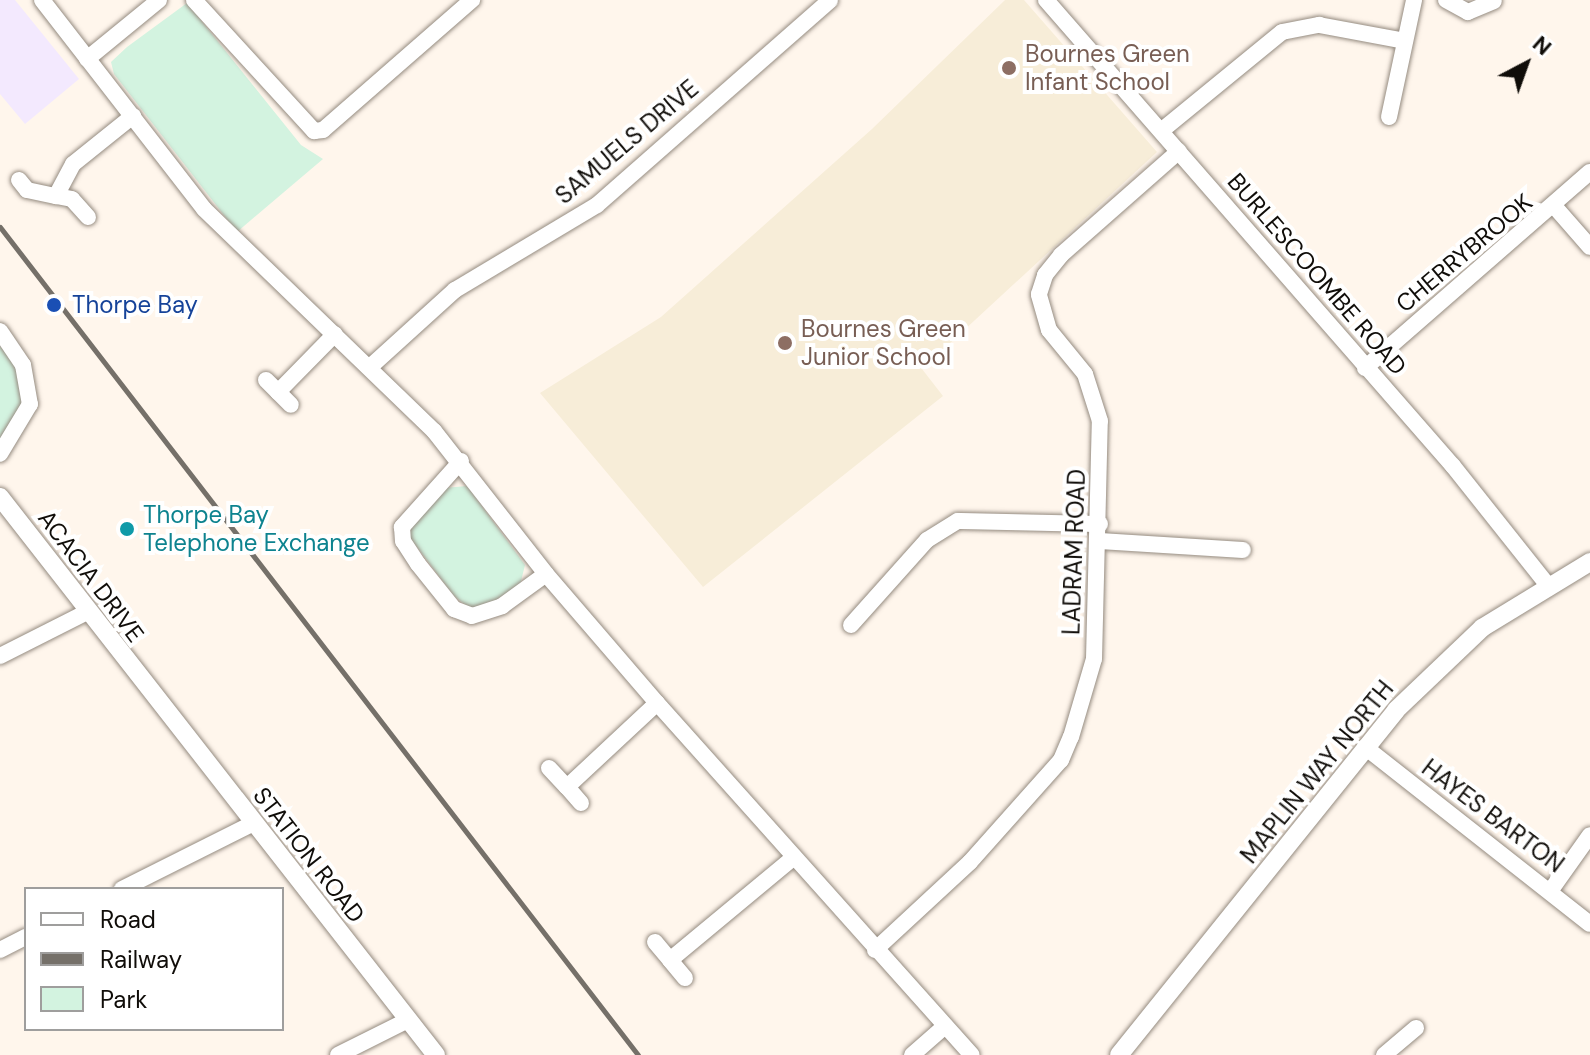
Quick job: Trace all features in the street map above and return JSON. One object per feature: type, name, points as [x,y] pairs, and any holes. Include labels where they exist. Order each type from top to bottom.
[{"type":"street","points":[[42,0],[214,220],[370,367],[461,461],[546,574],[793,858],[972,1055]]},
{"type":"street","points":[[87,59],[159,0]]},
{"type":"street","points":[[194,0],[304,125],[323,130],[472,0]]},
{"type":"street","name":"SAMUELS DRIVE","points":[[370,367],[467,282],[597,205],[830,0]]},
{"type":"street","name":"BURLESCOOMBE ROAD","points":[[1046,0],[1453,466],[1547,584]]},
{"type":"street","points":[[1389,117],[1414,0]]},
{"type":"street","points":[[1446,0],[1468,12],[1494,1]]},
{"type":"street","points":[[1161,131],[1282,32],[1319,25],[1405,41]]},
{"type":"street","points":[[56,196],[73,164],[133,116]]},
{"type":"street","name":"LADRAM ROAD","points":[[875,950],[970,862],[1061,760],[1094,659],[1101,447],[1095,398],[1085,374],[1049,330],[1039,294],[1045,275],[1061,255],[1179,151]]},
{"type":"street","name":"CHERRYBROOK","points":[[1365,368],[1555,207],[1590,172]]},
{"type":"street","points":[[19,180],[27,190],[72,199],[88,217]]},
{"type":"street","points":[[1555,207],[1590,247]]},
{"type":"street","points":[[0,331],[23,365],[30,404],[0,454]]},
{"type":"street","points":[[278,392],[335,334]]},
{"type":"street","points":[[266,380],[291,405]]},
{"type":"street","points":[[461,461],[402,527],[403,541],[418,564],[454,609],[472,616],[502,606],[546,574]]},
{"type":"street","name":"ACACIA DRIVE","points":[[0,497],[143,684]]},
{"type":"street","points":[[851,625],[927,540],[958,521],[1100,532],[1243,550]]},
{"type":"street","name":"MAPLIN WAY NORTH","points":[[1125,1053],[1365,747],[1454,652],[1547,584],[1590,562]]},
{"type":"street","points":[[0,656],[87,612]]},
{"type":"street","name":"STATION ROAD","points":[[143,684],[436,1055]]},
{"type":"street","points":[[567,787],[657,703]]},
{"type":"street","name":"HAYES BARTON","points":[[1365,747],[1551,890],[1590,924]]},
{"type":"street","points":[[549,768],[581,803]]},
{"type":"street","points":[[126,887],[254,823]]},
{"type":"street","points":[[1551,890],[1590,835]]},
{"type":"street","points":[[670,960],[793,858]]},
{"type":"street","points":[[0,950],[24,938]]},
{"type":"street","points":[[655,942],[685,978]]},
{"type":"street","points":[[338,1055],[408,1020]]},
{"type":"street","points":[[912,1055],[945,1026]]},
{"type":"street","points":[[1395,1052],[1416,1028]]},
{"type":"shaded area","points":[[0,0],[15,0],[79,79],[25,124],[0,94]]},
{"type":"shaded area","name":"Bournes Green Junior School","points":[[1005,0],[1024,0],[1157,152],[922,369],[943,396],[703,587],[540,393],[661,317],[872,129]]},
{"type":"green space","points":[[187,3],[301,145],[323,159],[237,232],[114,74],[111,62]]},
{"type":"green space","points":[[0,346],[13,360],[26,396],[0,447]]},
{"type":"green space","points":[[467,486],[525,565],[520,585],[484,608],[471,609],[454,596],[408,535],[411,523],[444,488]]},
{"type":"railway","points":[[0,227],[638,1055]]},
{"type":"place","name":"Bournes Green Infant School","points":[[1009,68]]},
{"type":"place","name":"Thorpe Bay","points":[[54,305]]},
{"type":"place","name":"Bournes Green Junior School","points":[[785,343]]},
{"type":"place","name":"Thorpe Bay Telephone Exchange","points":[[127,529]]}]
